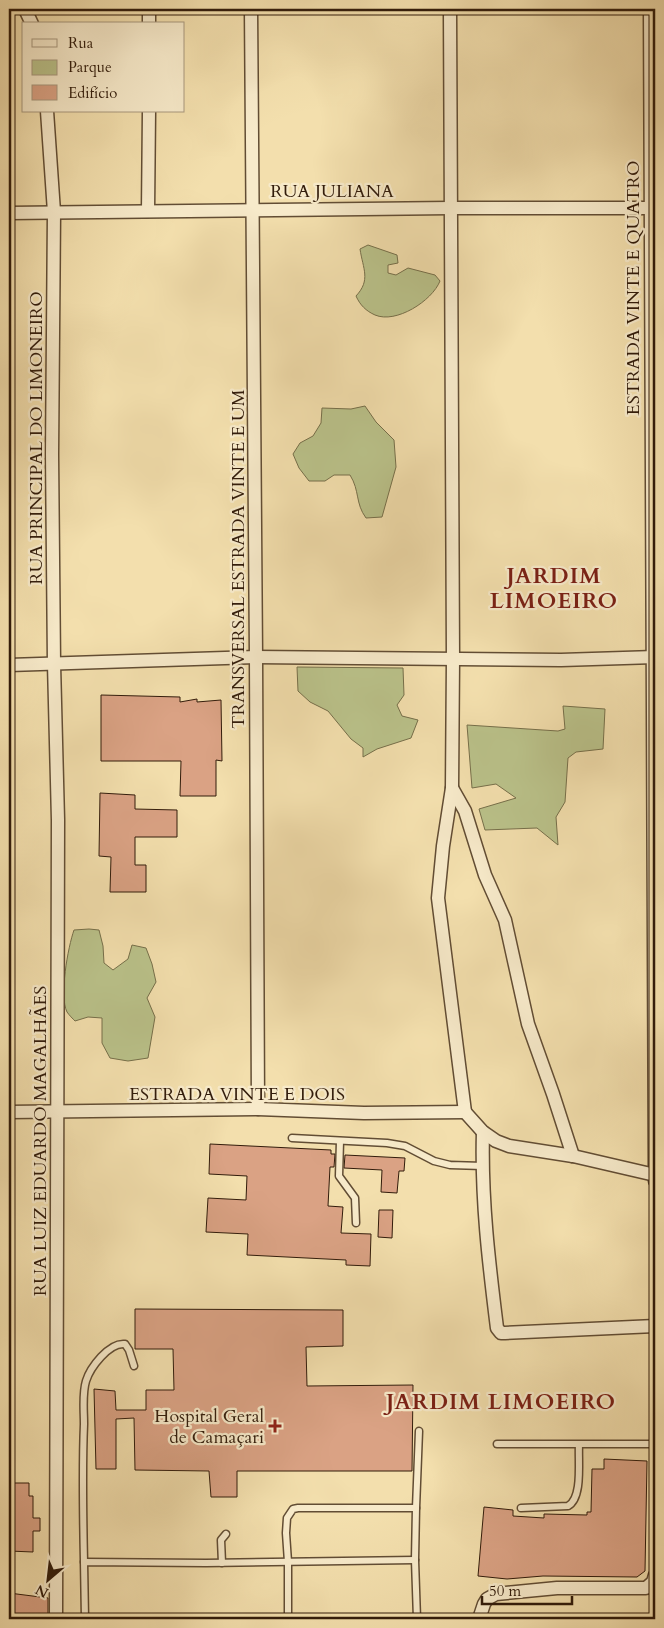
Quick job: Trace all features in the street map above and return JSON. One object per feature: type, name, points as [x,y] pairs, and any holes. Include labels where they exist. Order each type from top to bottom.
[{"type":"street","points":[[149,9],[149,22]]},
{"type":"street","name":"TRANSVERSAL ESTRADA VINTE E UM","points":[[251,9],[258,1109]]},
{"type":"street","points":[[450,9],[454,659],[452,788],[443,846],[438,898],[465,1112],[484,1132],[496,1141],[509,1146],[573,1156],[655,1175]]},
{"type":"street","name":"ESTRADA VINTE E QUATRO","points":[[650,9],[653,208],[655,1181]]},
{"type":"street","name":"RUA PRINCIPAL DO LIMONEIRO","points":[[47,112],[54,212],[52,444],[54,664]]},
{"type":"street","points":[[148,112],[148,211]]},
{"type":"street","name":"RUA JULIANA","points":[[9,213],[253,209],[653,208]]},
{"type":"street","points":[[9,665],[256,657],[561,660],[654,657]]},
{"type":"street","name":"RUA LUIZ EDUARDO MAGALHÃES","points":[[54,664],[58,820],[56,1619]]},
{"type":"street","points":[[452,788],[465,811],[485,875],[505,920],[528,1024],[573,1156]]},
{"type":"street","name":"ESTRADA VINTE E DOIS","points":[[9,1112],[258,1109],[364,1113],[465,1112]]},
{"type":"street","points":[[484,1132],[483,1166],[490,1272],[496,1328],[505,1333],[655,1326]]},
{"type":"street","points":[[479,1619],[487,1599],[496,1594],[557,1588],[646,1588],[654,1579]]},
{"type":"lane","points":[[292,1138],[387,1142],[405,1146],[434,1161],[450,1165],[483,1166]]},
{"type":"lane","points":[[340,1141],[338,1176],[355,1198],[356,1223]]},
{"type":"lane","points":[[84,1619],[82,1467],[86,1381],[104,1354],[118,1343],[125,1344],[134,1366]]},
{"type":"lane","points":[[417,1619],[415,1560],[419,1431]]},
{"type":"lane","points":[[497,1444],[655,1444]]},
{"type":"lane","points":[[521,1508],[568,1506],[574,1504],[578,1496],[578,1445]]},
{"type":"lane","points":[[288,1619],[286,1533],[287,1518],[293,1509],[416,1508]]},
{"type":"lane","points":[[222,1563],[221,1540],[226,1534]]},
{"type":"lane","points":[[84,1562],[222,1563],[415,1560]]},
{"type":"green space","points":[[368,245],[397,255],[398,263],[388,265],[388,273],[396,275],[408,268],[435,275],[440,281],[436,289],[421,303],[403,313],[383,317],[369,312],[361,305],[356,296],[361,290],[365,279],[360,249]]},
{"type":"green space","points":[[365,406],[376,422],[394,440],[396,467],[382,517],[366,518],[360,507],[350,475],[334,475],[325,481],[309,481],[299,468],[293,454],[300,443],[313,436],[321,423],[322,408],[351,409]]},
{"type":"green space","points":[[297,667],[403,668],[404,695],[397,705],[402,716],[418,720],[411,738],[377,749],[363,757],[363,748],[351,739],[328,711],[310,702],[298,691]]},
{"type":"green space","points":[[563,706],[605,709],[603,749],[576,752],[568,758],[565,802],[556,817],[558,845],[537,828],[485,830],[479,809],[516,798],[496,784],[472,788],[467,725],[558,731],[565,729]]},
{"type":"green space","points":[[74,930],[99,930],[103,946],[104,963],[113,970],[128,959],[132,945],[146,948],[156,982],[147,998],[155,1017],[148,1058],[128,1061],[110,1058],[102,1043],[102,1018],[88,1017],[75,1021],[67,1012],[64,984],[67,959]]},
{"type":"building","points":[[101,695],[180,697],[180,702],[197,699],[197,702],[221,700],[222,761],[216,760],[216,796],[180,796],[181,761],[101,761]]},
{"type":"building","points":[[100,793],[135,795],[135,809],[177,810],[177,837],[135,837],[135,865],[146,865],[146,892],[110,892],[111,857],[99,856]]},
{"type":"building","points":[[210,1144],[331,1150],[331,1154],[335,1154],[334,1167],[330,1167],[328,1206],[343,1207],[341,1233],[371,1234],[370,1266],[346,1265],[346,1260],[247,1255],[248,1234],[206,1232],[208,1198],[246,1200],[247,1176],[209,1174]]},
{"type":"building","points":[[345,1155],[405,1158],[404,1171],[399,1171],[397,1193],[381,1192],[382,1170],[344,1168]]},
{"type":"building","points":[[379,1210],[393,1210],[392,1238],[378,1237]]},
{"type":"building","points":[[135,1309],[343,1310],[343,1346],[306,1347],[307,1386],[413,1385],[412,1471],[237,1471],[237,1497],[211,1497],[209,1471],[135,1470],[134,1418],[116,1419],[116,1469],[96,1469],[94,1389],[115,1391],[116,1410],[146,1410],[146,1390],[174,1390],[173,1349],[135,1349]]},
{"type":"building","points":[[604,1459],[647,1461],[645,1571],[637,1577],[543,1576],[507,1579],[478,1576],[484,1507],[513,1510],[513,1516],[544,1518],[544,1514],[587,1515],[587,1512],[591,1512],[592,1469],[604,1469]]},
{"type":"building","points":[[9,1483],[29,1483],[29,1496],[33,1496],[33,1518],[40,1518],[40,1531],[33,1531],[33,1552],[9,1551]]},
{"type":"building","points":[[9,1593],[48,1598],[48,1619],[9,1619]]},
{"type":"place","name":"Hospital Geral de Camaçari","points":[[275,1426]]},
{"type":"district","name":"JARDIM LIMOEIRO","points":[[554,588]]},
{"type":"district","name":"JARDIM LIMOEIRO","points":[[501,1402]]}]
